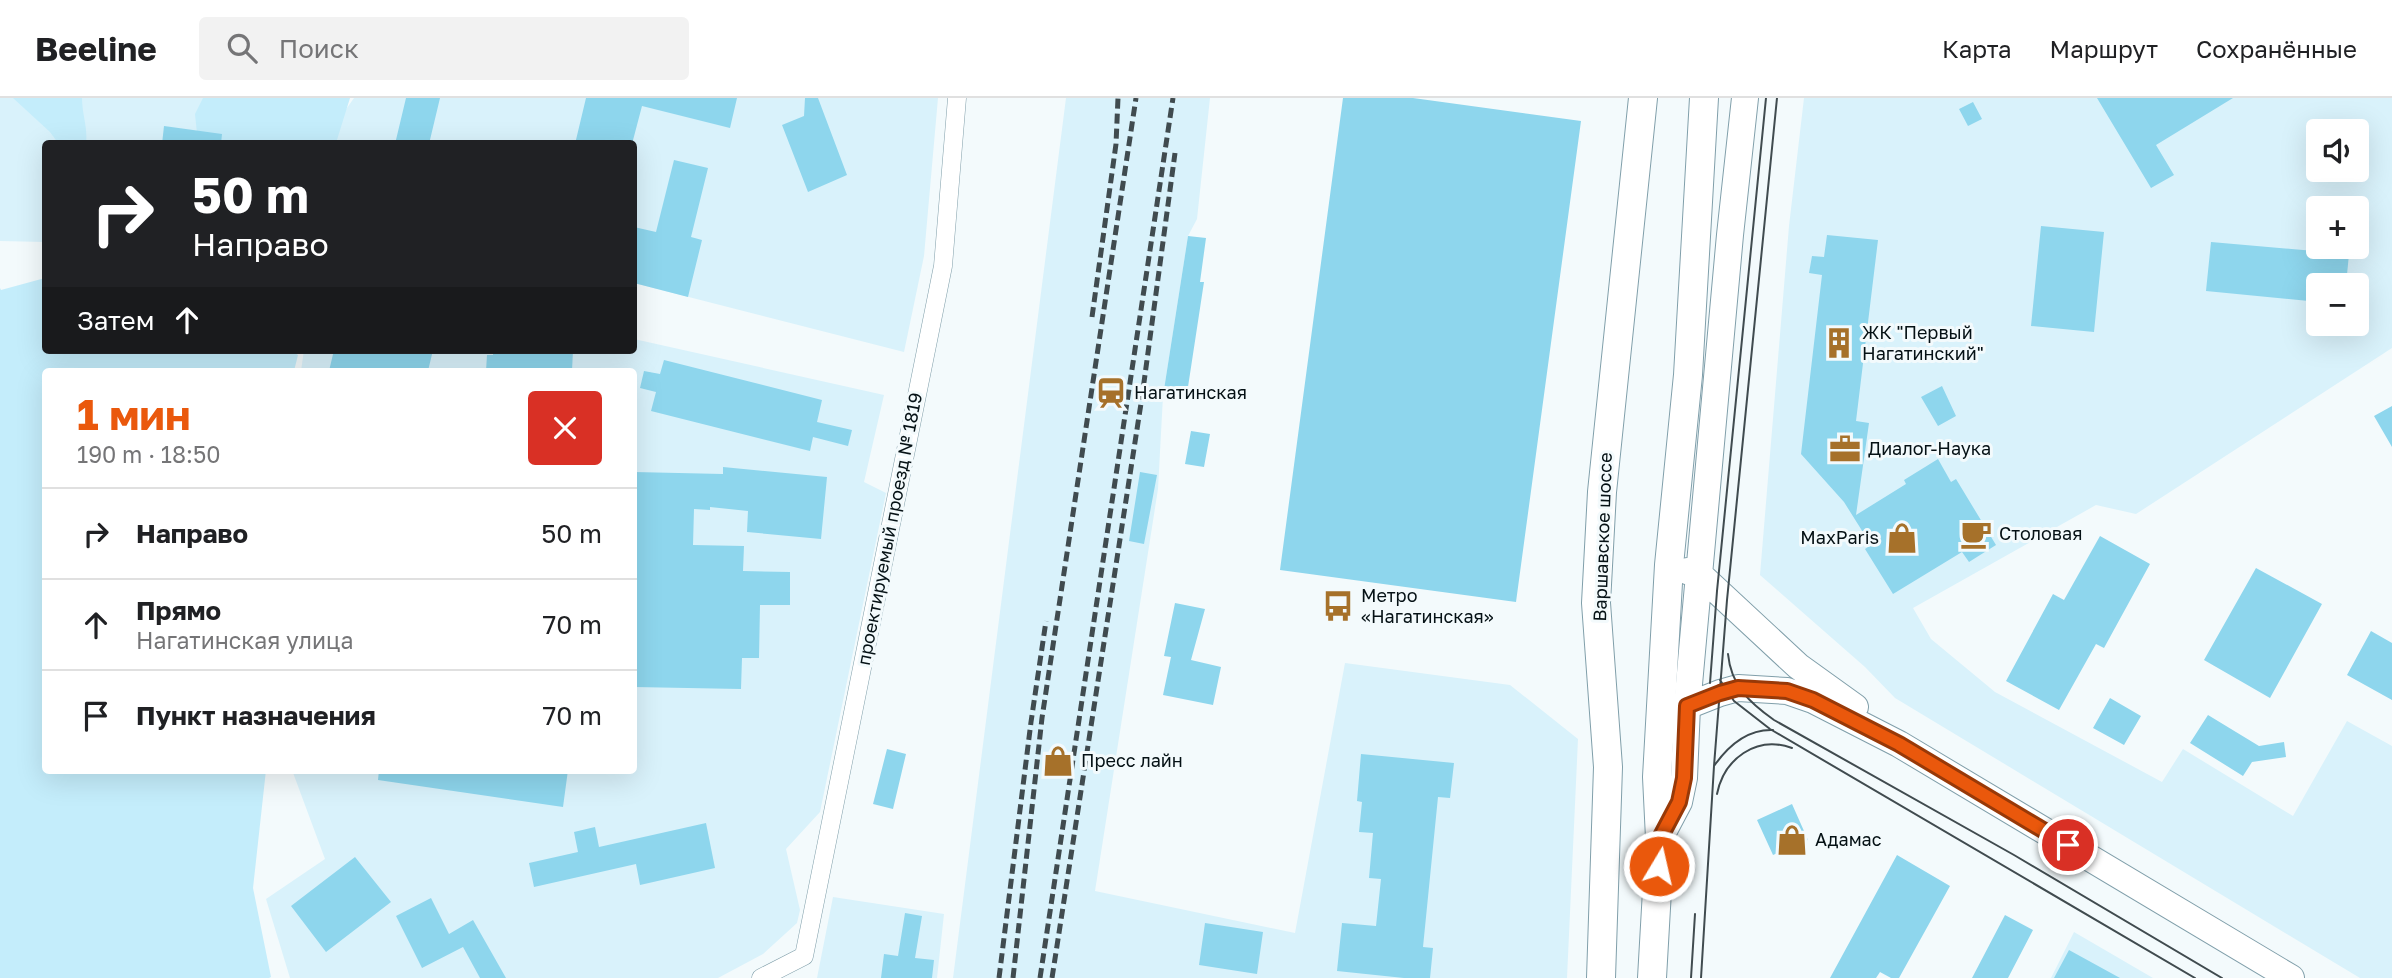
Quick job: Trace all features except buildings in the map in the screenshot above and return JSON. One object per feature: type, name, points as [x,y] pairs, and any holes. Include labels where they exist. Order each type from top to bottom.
[{"type":"main road","name":"Варшавское шоссе","points":[[1601,978],[1608,767],[1596,603],[1602,492],[1643,98]]},
{"type":"main road","points":[[1652,978],[1660,838],[1657,778],[1669,565],[1688,375],[1704,98]]},
{"type":"street","name":"проектируемый проезд № 1819","points":[[761,978],[804,956],[943,266],[957,98]]},
{"type":"street","points":[[1660,838],[1679,802],[1684,778],[1687,706],[1745,98]]},
{"type":"street","points":[[1669,565],[1700,575],[1798,666],[1854,706],[1887,737]]},
{"type":"street","points":[[1687,706],[1738,688],[1787,691],[1813,700],[1887,737],[2291,978]]},
{"type":"shaded area","points":[[0,98],[297,98],[264,140],[42,140],[42,242],[0,241]]},
{"type":"shaded area","points":[[13,98],[82,98],[86,140],[56,140]]},
{"type":"shaded area","points":[[203,98],[350,98],[337,140],[198,140],[195,114]]},
{"type":"shaded area","points":[[354,98],[938,98],[924,256],[904,352],[637,284],[637,140],[329,140],[330,132]]},
{"type":"shaded area","points":[[1066,98],[1210,98],[1197,219],[1188,236],[1163,396],[1158,489],[1095,891],[1295,933],[1345,663],[1510,685],[1578,739],[1567,978],[953,978]]},
{"type":"shaded area","points":[[1804,98],[2392,98],[2392,348],[2136,514],[2096,505],[1913,608],[1931,639],[1995,692],[2162,782],[2183,749],[2293,816],[2347,721],[2392,746],[2392,978],[2360,978],[1895,698],[1865,667],[1760,575],[1789,226]]},
{"type":"shaded area","points":[[42,279],[42,354],[298,355],[295,368],[42,368],[42,774],[266,774],[253,888],[271,977],[269,978],[0,978],[0,288],[1,290]]},
{"type":"shaded area","points":[[637,340],[884,395],[864,482],[886,493],[820,812],[786,849],[800,910],[797,923],[763,954],[718,978],[290,978],[266,899],[325,859],[293,774],[637,774],[637,368],[301,368],[303,354],[637,354]]},
{"type":"shaded area","points":[[833,897],[944,914],[937,978],[817,978]]},
{"type":"shaded area","points":[[2074,932],[2153,978],[2051,978]]},
{"type":"tram line","points":[[1710,683],[1766,98]]},
{"type":"tram line","points":[[1701,978],[1727,600],[1777,98]]},
{"type":"tram line","points":[[1728,654],[1733,675],[1743,693],[1774,720],[2014,855],[2222,978]]},
{"type":"tram line","points":[[1720,680],[1734,701],[1770,729],[2195,978]]},
{"type":"tram line","points":[[1714,766],[1739,740],[1755,732],[1773,730]]},
{"type":"tram line","points":[[1717,794],[1727,770],[1744,753],[1766,745],[1792,748]]},
{"type":"tram line","points":[[1691,978],[1695,914]]},
{"type":"railway","points":[[1092,317],[1116,144],[1118,98]]},
{"type":"railway","points":[[1013,978],[1042,718],[1136,98]]},
{"type":"railway","points":[[1040,978],[1173,98]]},
{"type":"railway","points":[[1052,978],[1142,397],[1175,153]]},
{"type":"railway","points":[[999,978],[1046,621]]},
{"type":"place","name":"ЖК \"Первый Нагатинский\"","points":[[1839,343]]},
{"type":"place","name":"Нагатинская","points":[[1111,393]]},
{"type":"place","name":"Диалог-Наука","points":[[1845,449]]},
{"type":"place","name":"Столовая","points":[[1976,534]]},
{"type":"place","name":"MaxParis","points":[[1902,538]]},
{"type":"place","name":"Метро «Нагатинская»","points":[[1338,606]]},
{"type":"place","name":"Пресс лайн","points":[[1058,761]]},
{"type":"place","name":"Адамас","points":[[1792,840]]},
{"type":"route","points":[[1659,866],[1660,838],[1679,802],[1684,778],[1687,706],[1738,688],[1787,691],[1813,700],[1887,737],[2068,845]]}]
